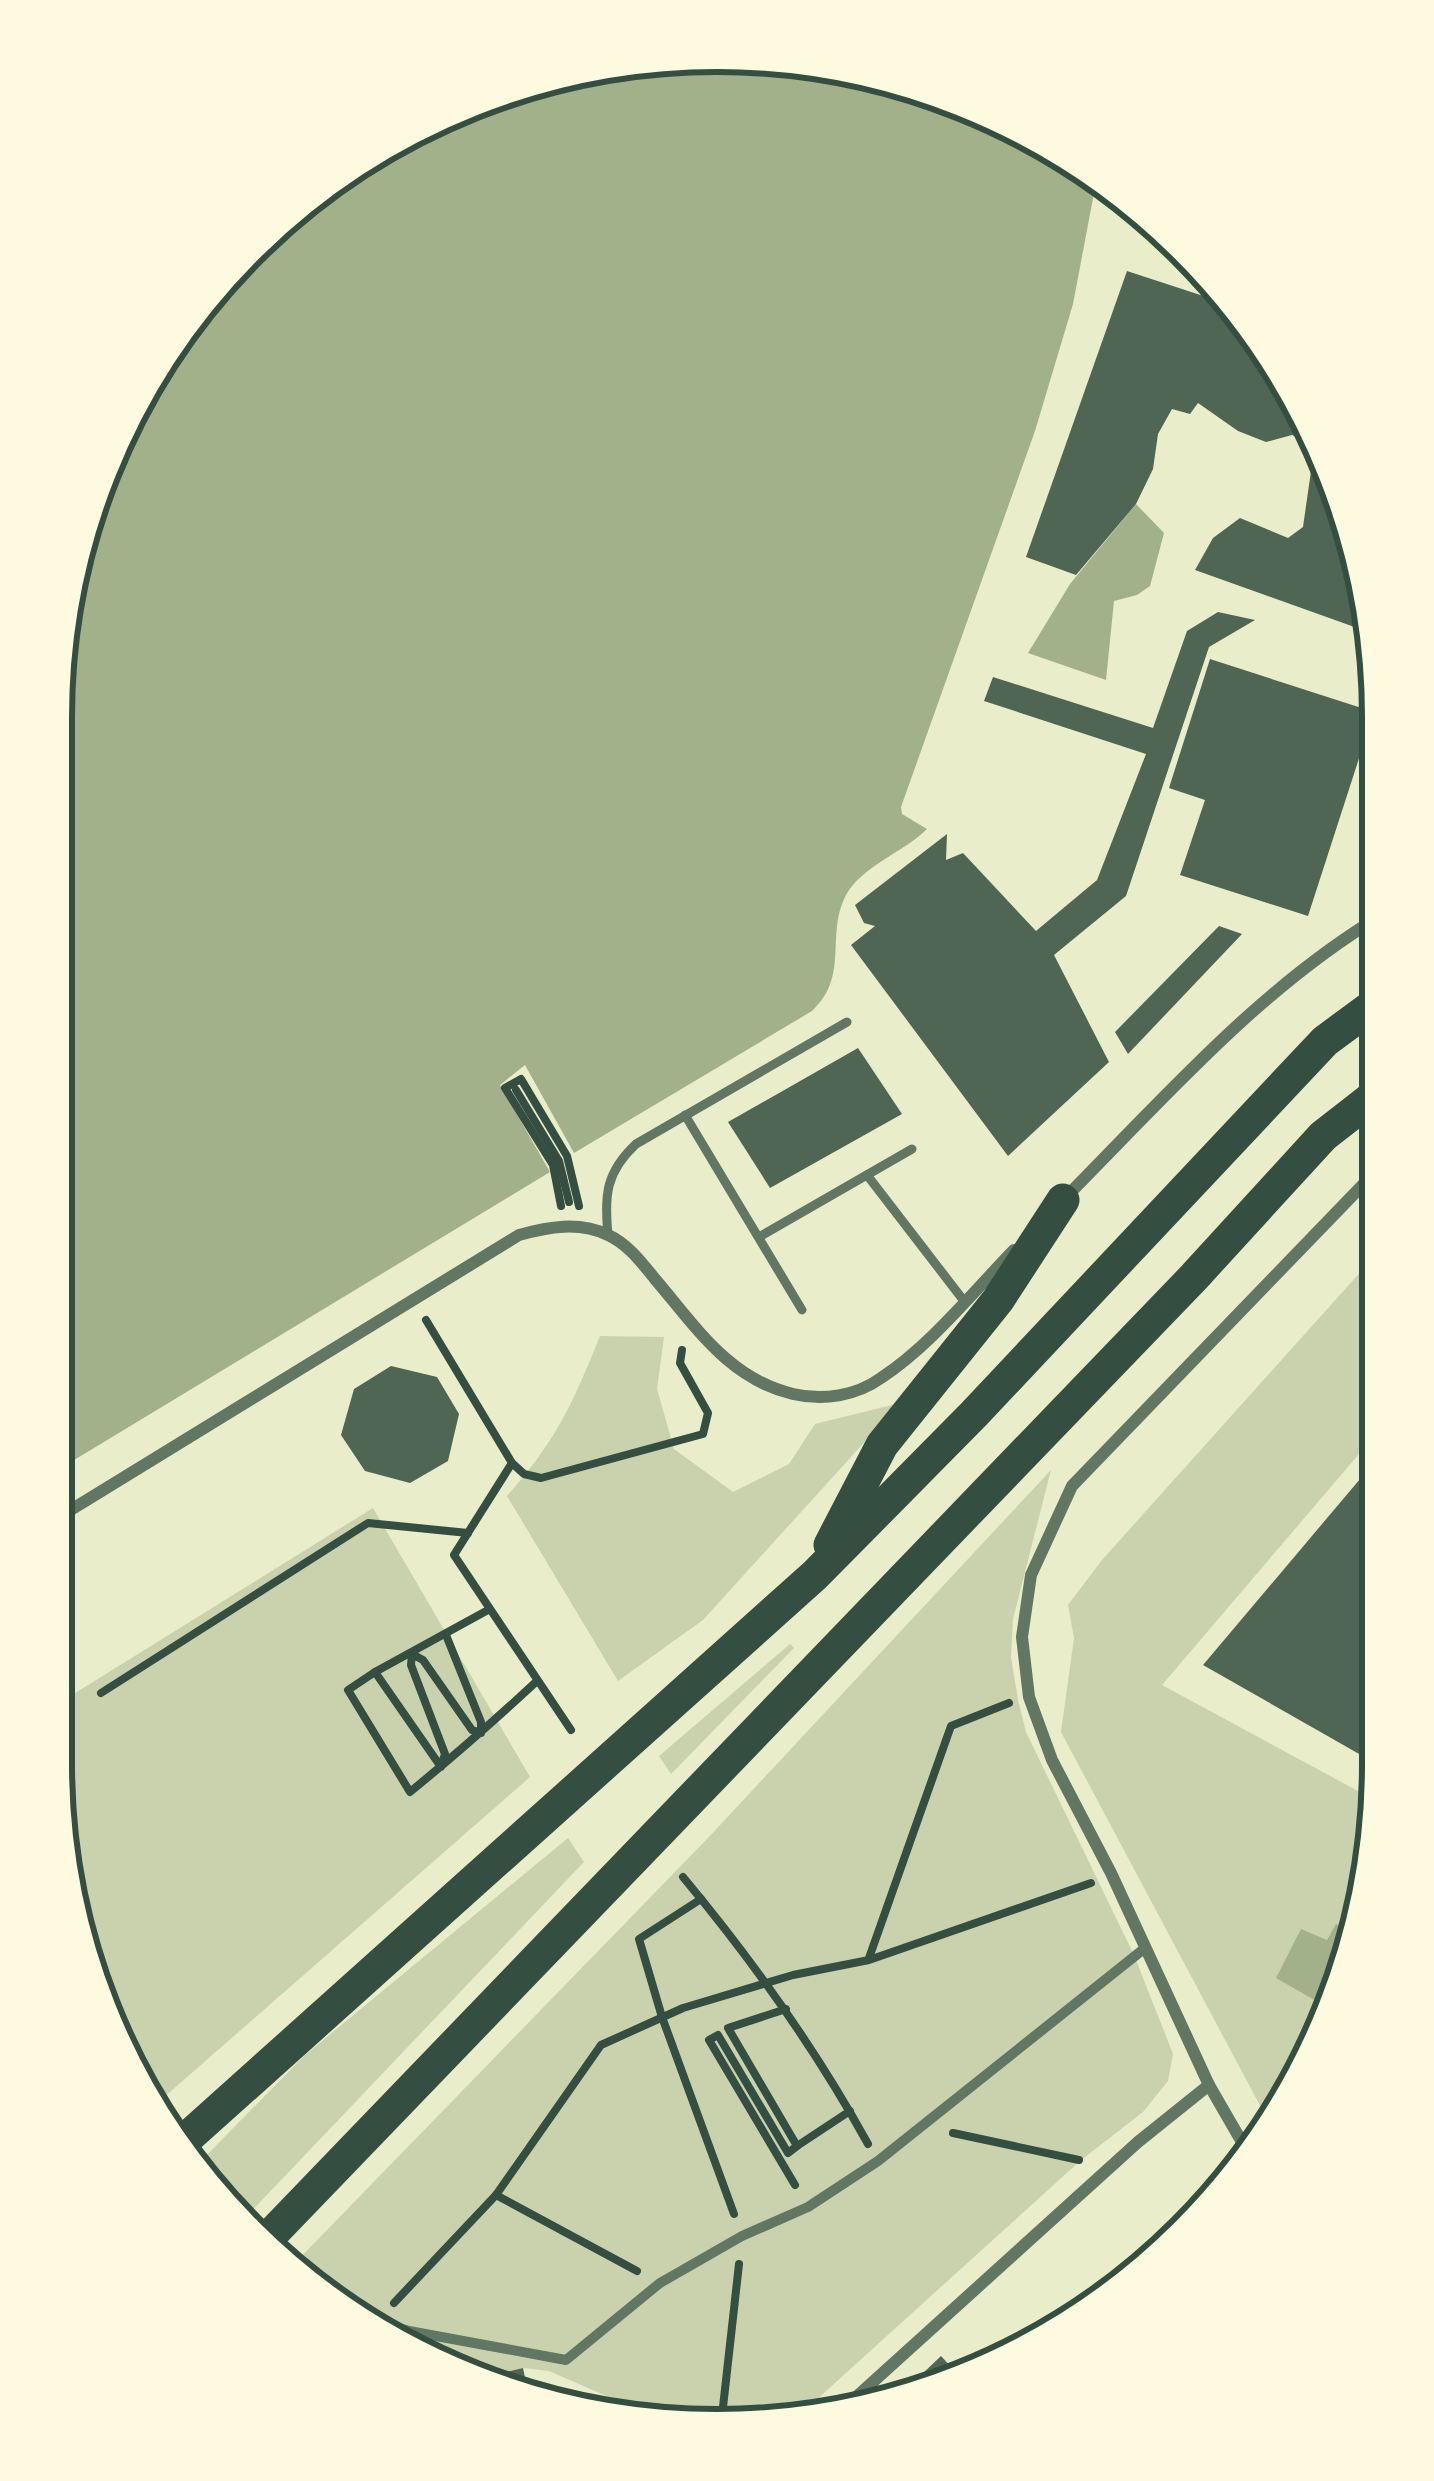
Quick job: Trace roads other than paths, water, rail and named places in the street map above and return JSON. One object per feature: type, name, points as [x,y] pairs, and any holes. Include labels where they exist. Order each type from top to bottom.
[{"type":"highway","points":[[190,2135],[815,1575],[974,1414],[1324,1041],[1362,1013]]},
{"type":"highway","points":[[274,2232],[1178,1294],[1323,1136],[1362,1106]]},
{"type":"highway","points":[[815,1575],[882,1445],[998,1300],[1064,1200]]},
{"type":"street","points":[[72,1509],[518,1235],[575,1227],[608,1235],[634,1254],[730,1366],[765,1387],[807,1397],[841,1396],[878,1382],[910,1357],[1228,1034],[1333,944],[1362,927]]},
{"type":"street","points":[[1241,2140],[1209,2085],[1052,1760],[1029,1697],[1022,1637],[1031,1575],[1072,1486],[1362,1186]]},
{"type":"street","points":[[411,2331],[566,2360],[660,2283],[742,2236],[808,2207],[878,2161],[1145,1948]]},
{"type":"street","points":[[861,2393],[1110,2167],[1209,2085]]},
{"type":"lane","points":[[608,1235],[605,1204],[611,1170],[635,1144],[847,1022]]},
{"type":"lane","points":[[685,1115],[802,1310]]},
{"type":"lane","points":[[759,1238],[912,1149]]},
{"type":"lane","points":[[867,1175],[964,1301]]}]
